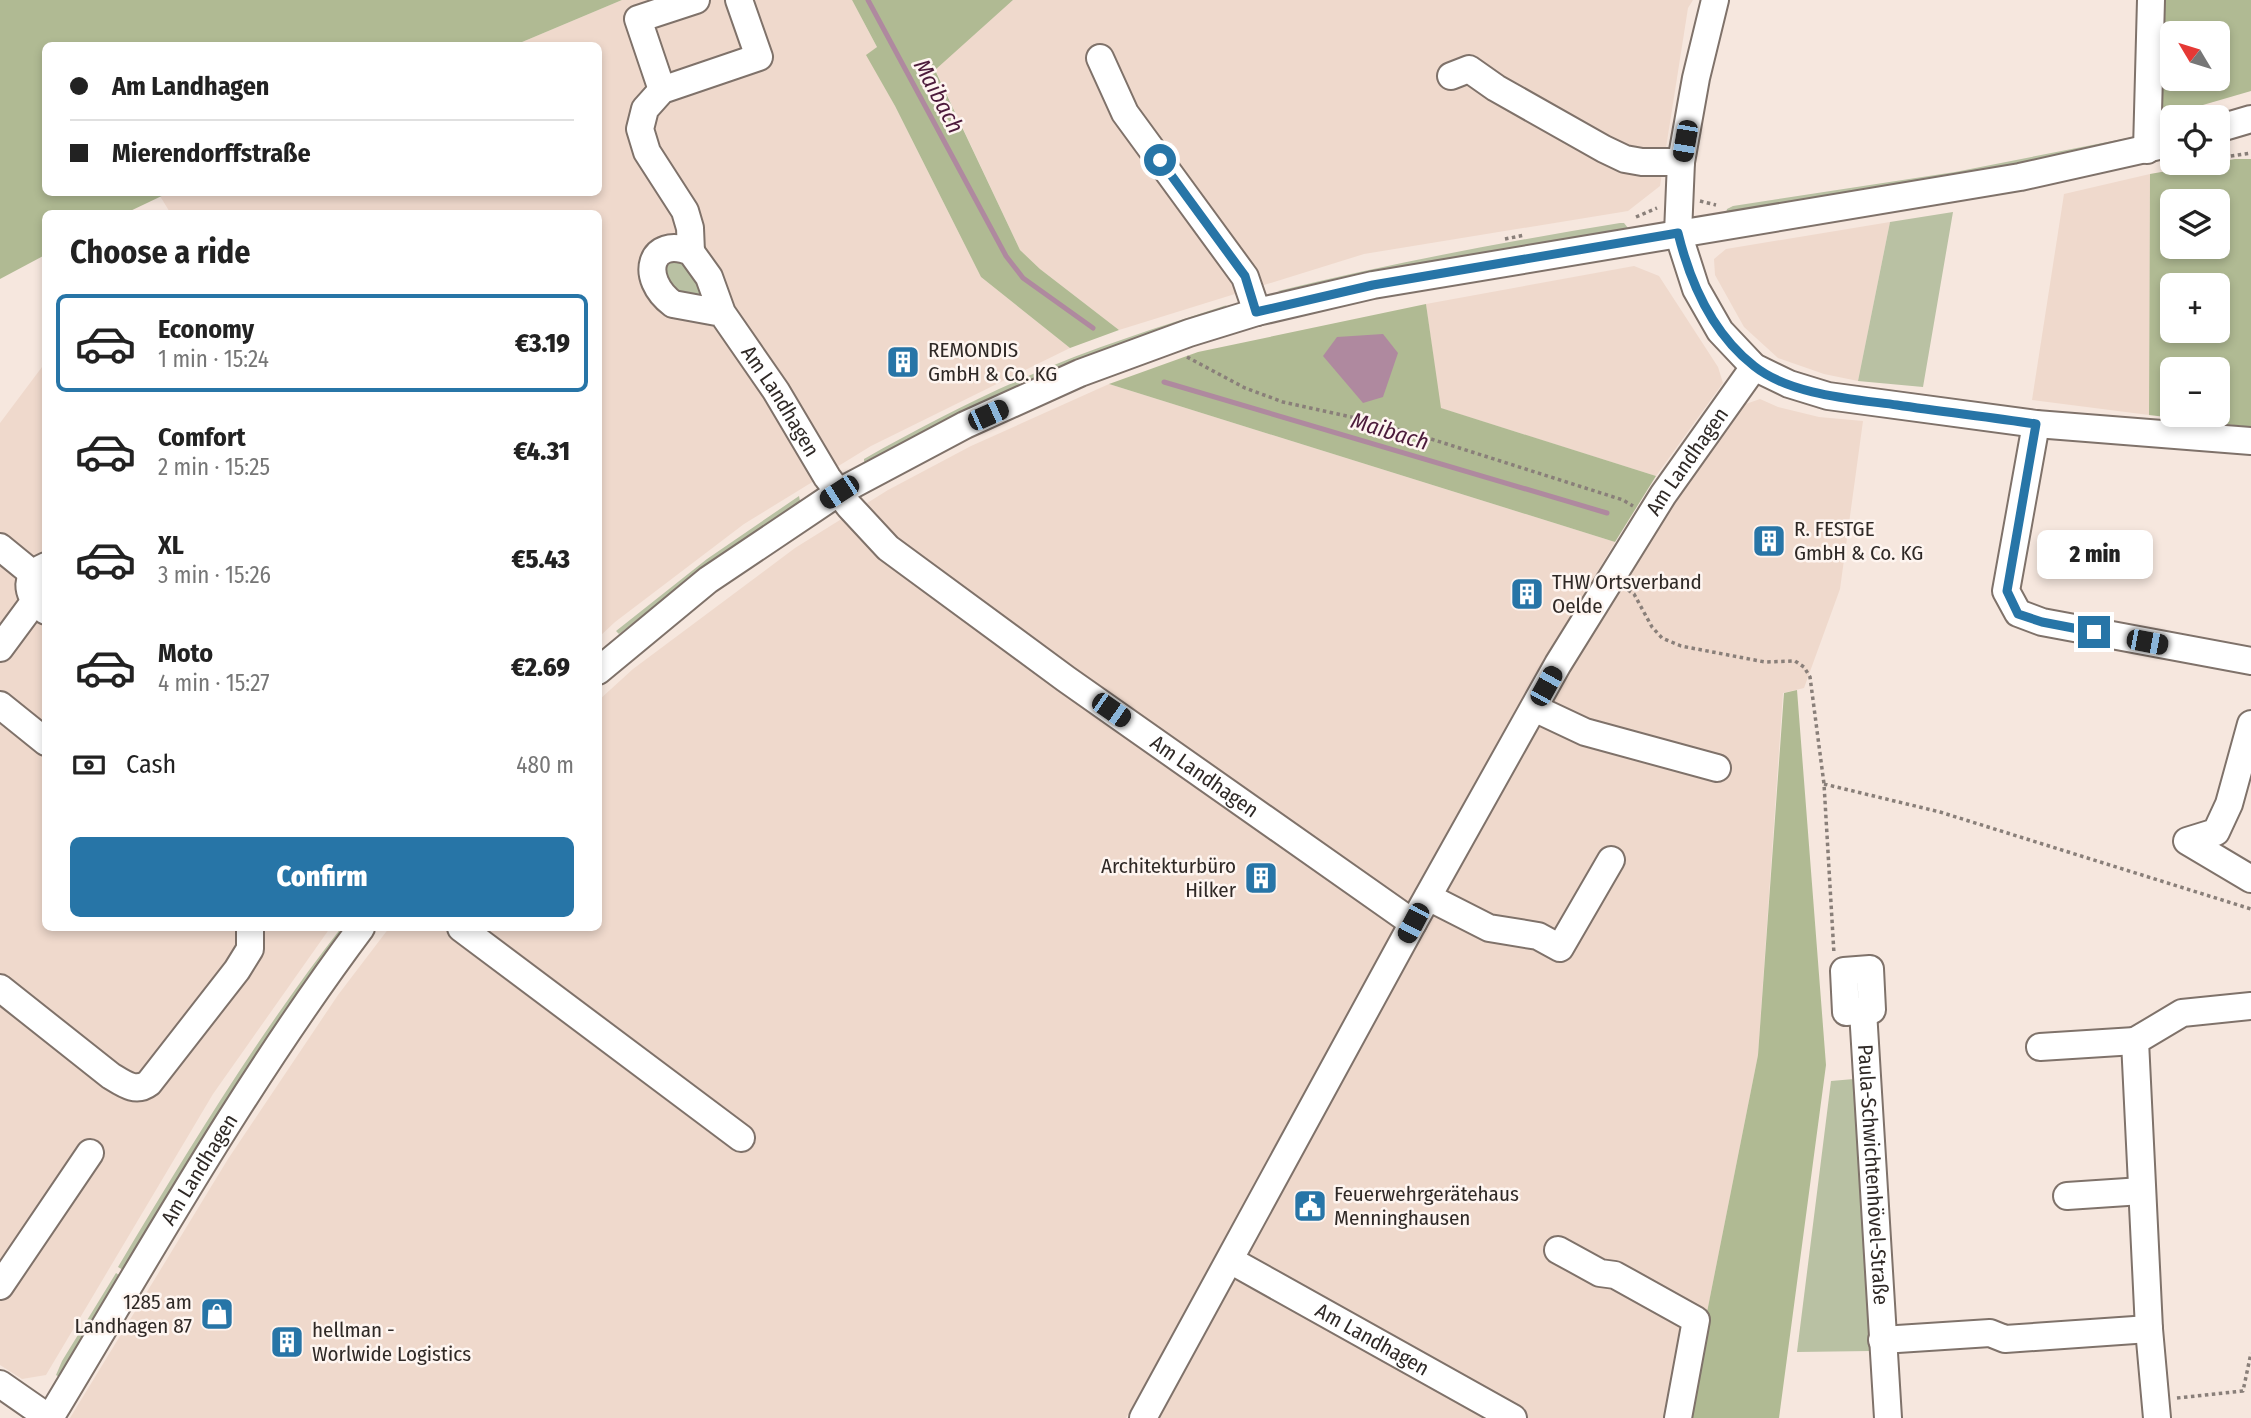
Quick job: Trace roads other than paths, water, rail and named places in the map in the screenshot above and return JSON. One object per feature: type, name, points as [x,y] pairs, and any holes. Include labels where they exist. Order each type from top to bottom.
[{"type":"street","points":[[662,90],[638,19],[696,0]]},
{"type":"street","points":[[722,313],[673,304],[655,284],[651,275],[653,264],[664,250],[678,247],[691,252],[690,228],[685,211],[647,152],[640,130],[645,109],[662,90],[759,57],[739,0]]},
{"type":"street","points":[[1714,0],[1681,162],[1678,233],[1696,289],[1720,331],[1754,367],[1789,384],[1828,396],[2036,424],[2251,441]]},
{"type":"street","points":[[602,668],[708,580],[839,492],[965,425],[1080,373],[1189,333],[1256,312],[1373,285],[1965,187],[2160,146],[2151,0]]},
{"type":"street","points":[[1100,58],[1125,113],[1245,276],[1256,312]]},
{"type":"street","points":[[1451,76],[1469,69],[1508,95],[1625,159],[1681,162]]},
{"type":"street","points":[[2230,125],[2251,118]]},
{"type":"street","name":"Am Landhagen","points":[[691,252],[709,277],[722,313],[776,391],[839,492],[888,548],[1066,679],[1413,923]]},
{"type":"street","name":"Am Landhagen","points":[[1143,1418],[1413,923],[1534,708],[1650,515],[1754,367]]},
{"type":"street","points":[[2036,424],[2007,591],[2018,614],[2042,622],[2251,661]]},
{"type":"street","points":[[0,547],[39,570],[30,583],[40,607],[0,648]]},
{"type":"street","points":[[0,705],[42,739]]},
{"type":"street","points":[[1534,708],[1585,732],[1717,768]]},
{"type":"street","points":[[2251,724],[2229,804],[2216,832],[2187,841],[2251,878]]},
{"type":"street","points":[[1428,897],[1489,928],[1538,936],[1560,948],[1611,860]]},
{"type":"street","points":[[0,988],[111,1076],[129,1086],[140,1088],[149,1083],[237,970],[250,949],[250,931]]},
{"type":"street","name":"Am Landhagen","points":[[49,1418],[242,1100],[321,981],[359,931]]},
{"type":"street","points":[[465,931],[741,1138]]},
{"type":"street","name":"Paula-Schwichtenhövel-Straße","points":[[1844,971],[1846,1012],[1863,1011],[1888,1418]]},
{"type":"street","points":[[2040,1047],[2135,1041],[2182,1013],[2251,1006]]},
{"type":"street","points":[[2135,1041],[2149,1329],[2156,1409]]},
{"type":"street","points":[[0,1286],[90,1153]]},
{"type":"street","points":[[2067,1196],[2142,1191]]},
{"type":"street","points":[[1558,1250],[1600,1273],[1615,1275],[1696,1320],[1678,1418]]},
{"type":"street","name":"Am Landhagen","points":[[1230,1260],[1513,1418]]},
{"type":"street","points":[[1882,1340],[1990,1333],[2005,1339],[2149,1329]]},
{"type":"street","points":[[0,1384],[49,1418]]},
{"type":"waterway","name":"Maibach","points":[[868,0],[1006,256],[1023,278],[1093,328]]},
{"type":"waterway","name":"Maibach","points":[[1164,382],[1607,513]]},
{"type":"place","name":"REMONDIS GmbH & Co. KG","points":[[903,362]]},
{"type":"place","name":"R. FESTGE GmbH & Co. KG","points":[[1769,541]]},
{"type":"place","name":"THW Ortsverband Oelde","points":[[1527,594]]},
{"type":"place","name":"Architekturbüro Hilker","points":[[1261,878]]},
{"type":"place","name":"Feuerwehrgerätehaus Menninghausen","points":[[1310,1206]]},
{"type":"place","name":"1285 am Landhagen 87","points":[[217,1314]]},
{"type":"place","name":"hellman - Worlwide Logistics","points":[[287,1342]]}]
